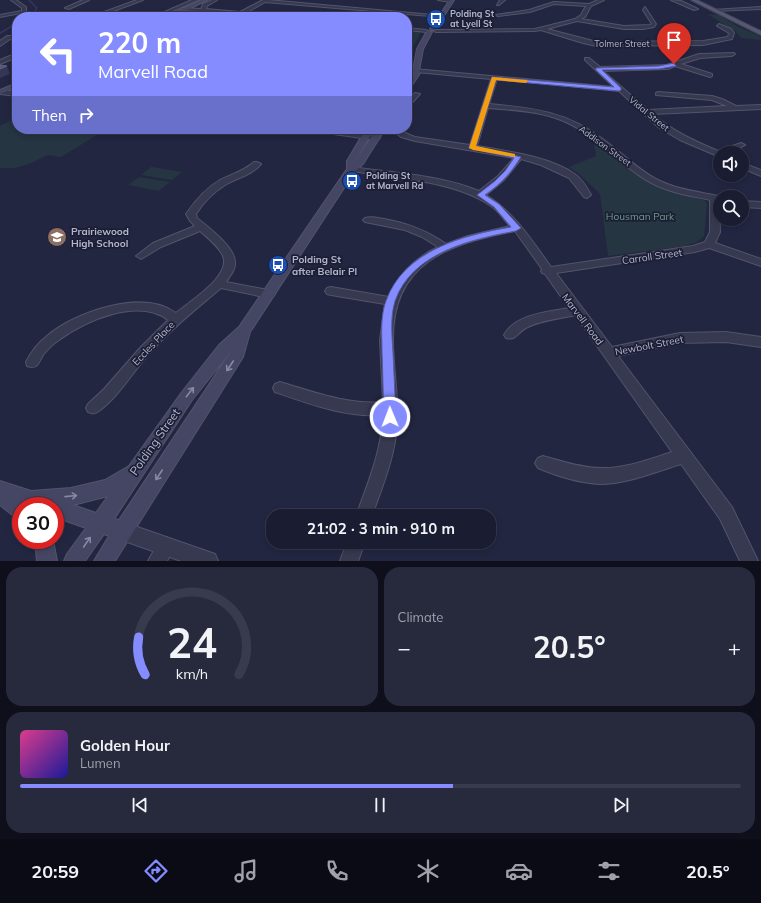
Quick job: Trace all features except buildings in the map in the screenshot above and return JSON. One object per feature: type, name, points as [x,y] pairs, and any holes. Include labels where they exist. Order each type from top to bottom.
[{"type":"main road","points":[[179,12],[205,0]]},
{"type":"main road","points":[[412,81],[417,73],[416,70],[420,49],[451,0]]},
{"type":"main road","points":[[693,0],[761,33]]},
{"type":"main road","points":[[702,0],[761,27]]},
{"type":"main road","points":[[412,72],[416,70]]},
{"type":"main road","points":[[0,92],[12,87]]},
{"type":"main road","name":"Polding Street","points":[[352,169],[351,162],[367,134]]},
{"type":"main road","name":"Polding Street","points":[[74,561],[196,384],[224,349],[244,330],[352,169],[360,162],[378,134]]},
{"type":"main road","name":"Polding Street","points":[[104,561],[238,353],[244,330]]},
{"type":"main road","points":[[64,498],[111,487],[136,470]]},
{"type":"main road","points":[[0,490],[12,497]]},
{"type":"main road","points":[[0,493],[12,499]]},
{"type":"main road","points":[[64,511],[123,531]]},
{"type":"main road","points":[[46,549],[48,561]]},
{"type":"street","points":[[13,0],[24,8],[24,12]]},
{"type":"street","points":[[67,8],[87,0]]},
{"type":"street","points":[[109,12],[141,0]]},
{"type":"street","points":[[167,12],[196,0]]},
{"type":"street","points":[[203,10],[204,5],[215,0]]},
{"type":"street","points":[[244,12],[265,0],[398,12]]},
{"type":"street","points":[[440,0],[451,0]]},
{"type":"street","points":[[498,4],[504,0]]},
{"type":"street","points":[[498,15],[530,11],[560,3],[589,5],[602,0]]},
{"type":"street","points":[[673,0],[696,9]]},
{"type":"street","points":[[412,29],[431,31],[524,31],[543,29],[577,20],[583,16],[589,5]]},
{"type":"street","points":[[577,20],[626,27],[641,28],[652,26],[654,24],[646,13],[645,8]]},
{"type":"street","points":[[714,10],[761,8]]},
{"type":"street","points":[[185,9],[222,12]]},
{"type":"street","points":[[196,12],[203,10]]},
{"type":"street","points":[[412,13],[442,16]]},
{"type":"street","points":[[0,16],[12,14]]},
{"type":"street","name":"Tolmer Street","points":[[543,29],[593,44],[695,43],[718,42],[730,38],[732,33],[719,25]]},
{"type":"street","points":[[0,44],[9,37],[12,37]]},
{"type":"street","points":[[598,69],[659,68],[699,56],[732,54]]},
{"type":"street","points":[[0,62],[12,57]]},
{"type":"street","name":"Vidal Street","points":[[587,59],[661,125],[672,132],[713,151]]},
{"type":"street","points":[[0,62],[11,64]]},
{"type":"street","points":[[674,64],[710,75]]},
{"type":"street","points":[[416,70],[619,89]]},
{"type":"street","points":[[473,148],[494,78]]},
{"type":"street","points":[[8,89],[12,89]]},
{"type":"street","points":[[0,92],[12,93]]},
{"type":"street","points":[[412,100],[417,94]]},
{"type":"street","points":[[658,94],[712,98],[720,100],[735,108]]},
{"type":"street","name":"Addison Street","points":[[486,106],[537,112],[562,118],[581,128],[648,178],[678,190],[713,198]]},
{"type":"street","points":[[646,112],[761,107]]},
{"type":"street","points":[[402,134],[414,139],[518,157],[561,169],[573,176],[587,195]]},
{"type":"street","points":[[480,195],[498,183],[508,173],[518,157]]},
{"type":"street","points":[[258,164],[249,172],[223,183],[195,208],[191,214],[193,219],[218,242],[227,253],[230,262],[228,270],[219,284],[269,294]]},
{"type":"street","points":[[749,168],[761,173]]},
{"type":"street","name":"Marvell Road","points":[[352,169],[443,183],[480,195],[496,206],[516,228],[546,271],[726,513],[749,561]]},
{"type":"street","points":[[749,204],[761,205]]},
{"type":"street","points":[[368,220],[398,224],[414,229],[429,236],[444,247]]},
{"type":"street","points":[[715,226],[715,232],[710,244],[761,263]]},
{"type":"street","points":[[141,256],[156,245],[202,227]]},
{"type":"street","points":[[366,509],[390,426],[387,328],[390,301],[401,281],[418,263],[444,247],[482,234],[516,228]]},
{"type":"street","name":"Carroll Street","points":[[546,271],[695,249],[710,244]]},
{"type":"street","name":"Eccles Place","points":[[93,408],[110,393],[144,351],[176,319],[219,284]]},
{"type":"street","points":[[331,290],[390,301]]},
{"type":"street","points":[[32,362],[41,348],[72,326],[90,317],[110,311],[130,308],[153,308],[164,311],[176,319]]},
{"type":"street","points":[[510,335],[521,325],[537,319],[576,311]]},
{"type":"street","name":"Newbolt Street","points":[[608,353],[680,338],[726,338],[761,342]]},
{"type":"street","points":[[280,388],[344,407],[366,410],[390,408]]},
{"type":"street","points":[[543,463],[581,474],[602,476],[684,456]]},
{"type":"street","points":[[123,531],[161,554],[208,561]]},
{"type":"street","points":[[349,561],[353,549]]},
{"type":"green space","points":[[707,14],[719,15],[737,26],[761,37],[761,40],[741,38],[735,31]]},
{"type":"green space","points":[[412,30],[419,31],[420,34],[414,45],[412,45]]},
{"type":"green space","points":[[12,120],[12,134],[99,134],[61,157],[48,155],[29,164],[15,168],[0,168],[0,126]]},
{"type":"green space","name":"Housman Park","points":[[594,143],[643,177],[706,201],[707,205],[704,236],[697,242],[685,246],[608,256],[600,194],[579,174],[569,167],[596,156]]},
{"type":"green space","points":[[151,167],[182,172],[172,180],[141,175]]},
{"type":"green space","points":[[139,177],[170,182],[159,191],[128,185]]},
{"type":"waterway","points":[[29,0],[37,8],[35,12]]},
{"type":"waterway","points":[[0,33],[12,26]]},
{"type":"slow traffic","points":[[512,156],[473,148],[494,78],[526,81]]},
{"type":"place","name":"Polding St at Lyell St","points":[[436,19]]},
{"type":"place","name":"Polding St at Marvell Rd","points":[[352,181]]},
{"type":"place","name":"Prairiewood High School","points":[[57,237]]},
{"type":"place","name":"Polding St after Belair Pl","points":[[278,265]]},
{"type":"route","points":[[390,417],[387,328],[390,301],[401,281],[418,263],[444,247],[482,234],[516,228],[508,217],[496,206],[480,195],[498,183],[508,173],[518,157],[473,148],[494,78],[619,89],[598,69],[659,68],[668,67],[674,64]]}]
